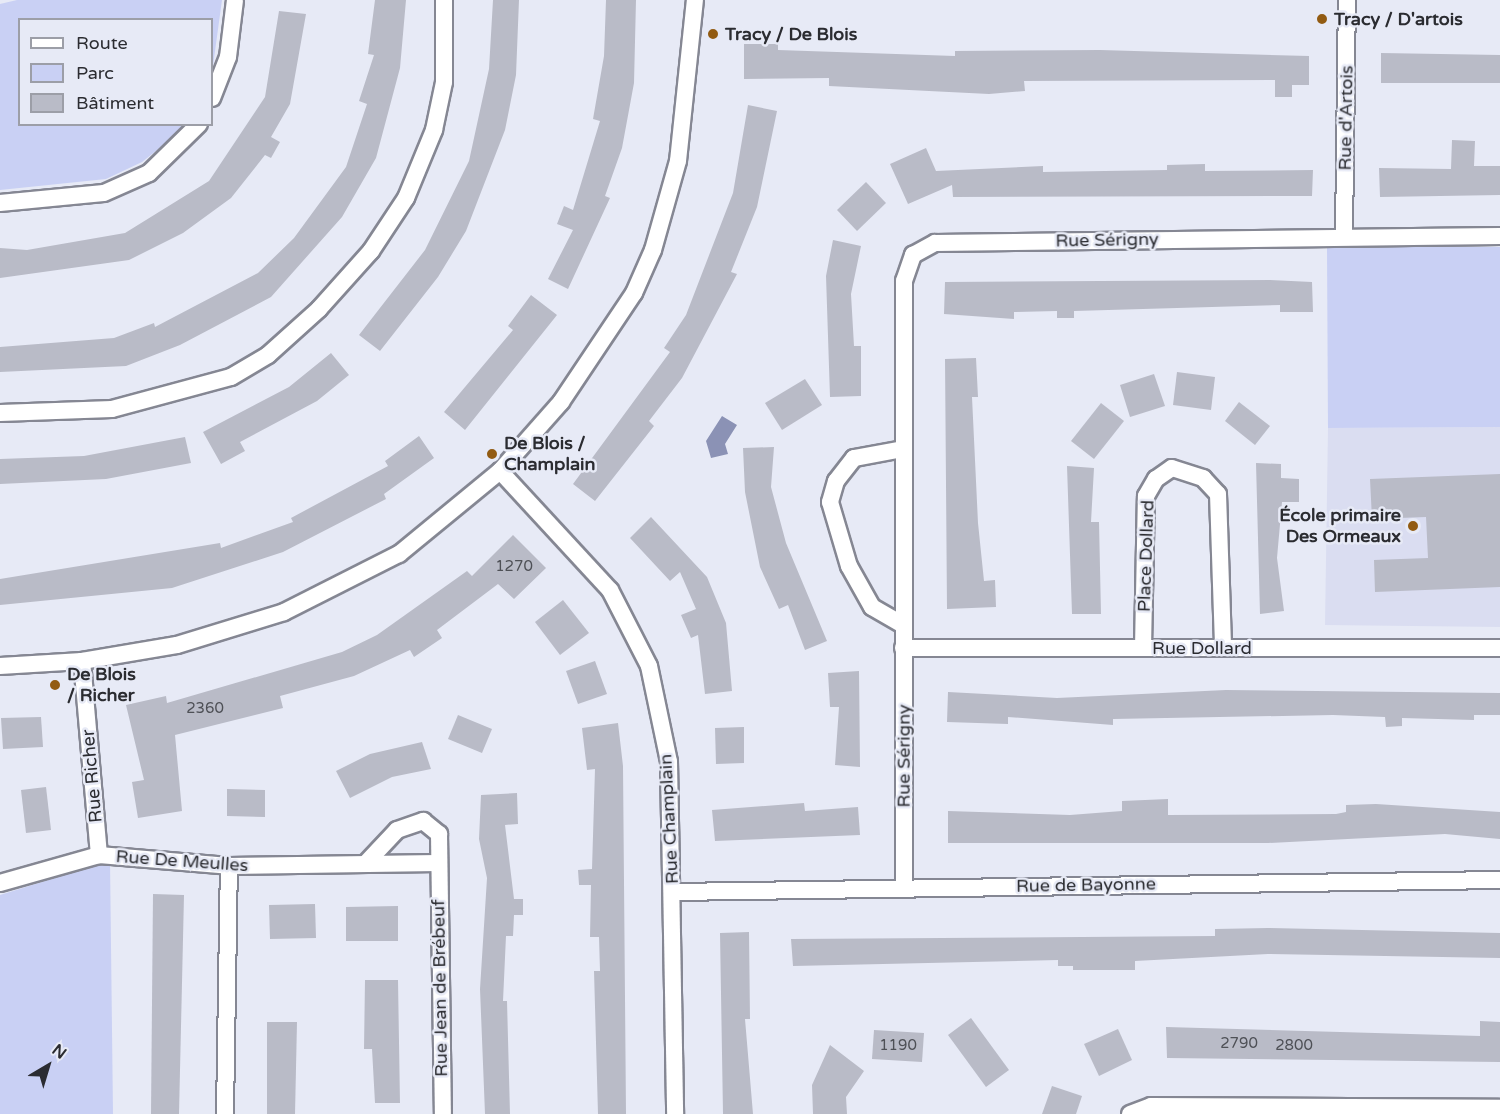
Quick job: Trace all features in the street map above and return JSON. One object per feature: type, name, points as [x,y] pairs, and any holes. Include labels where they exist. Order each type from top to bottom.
[{"type":"street","points":[[213,95],[228,57],[235,0]]},
{"type":"street","points":[[0,413],[112,409],[231,377],[268,355],[324,303],[371,251],[406,198],[434,130],[444,82],[444,0]]},
{"type":"street","points":[[0,666],[82,661],[177,645],[284,612],[399,554],[500,471],[567,393],[634,293],[653,250],[678,161],[695,0]]},
{"type":"street","name":"Rue d'Artois","points":[[1344,237],[1347,0]]},
{"type":"street","points":[[0,203],[104,192],[149,173],[197,126]]},
{"type":"street","name":"Rue Sérigny","points":[[904,888],[904,281],[914,255],[935,243],[1500,236]]},
{"type":"street","points":[[903,449],[854,458],[836,481],[830,502],[849,567],[872,608],[903,625]]},
{"type":"street","name":"Place Dollard","points":[[1143,648],[1146,496],[1156,479],[1172,468],[1203,478],[1218,494],[1223,648]]},
{"type":"street","name":"Rue Champlain","points":[[500,471],[610,590],[649,666],[669,762],[675,1114]]},
{"type":"street","name":"Rue Dollard","points":[[903,648],[1500,648]]},
{"type":"street","name":"Rue Richer","points":[[82,661],[99,855]]},
{"type":"street","points":[[367,862],[397,830],[423,821],[439,834],[438,863]]},
{"type":"street","name":"Rue De Meulles","points":[[0,883],[99,855],[229,866],[367,862],[438,863]]},
{"type":"street","name":"Rue Jean de Brébeuf","points":[[438,863],[443,1114]]},
{"type":"street","points":[[225,1114],[229,866]]},
{"type":"street","name":"Rue de Bayonne","points":[[673,892],[1500,880]]},
{"type":"street","points":[[1130,1114],[1151,1106],[1323,1110],[1500,1108]]},
{"type":"shaded area","points":[[722,416],[737,425],[725,444],[728,454],[711,458],[706,441]]},
{"type":"shaded area","name":"École primaire Des Ormeaux","points":[[1500,427],[1500,627],[1325,625],[1328,428]]},
{"type":"green space","points":[[17,0],[222,0],[213,66],[213,18],[18,18],[18,126],[183,126],[175,136],[142,162],[106,179],[0,190],[0,4]]},
{"type":"green space","points":[[1327,247],[1500,247],[1500,427],[1328,428]]},
{"type":"green space","points":[[110,861],[113,1114],[0,1114],[0,895]]},
{"type":"building","points":[[375,0],[406,0],[400,68],[376,158],[342,217],[271,297],[180,345],[126,366],[0,372],[0,347],[114,338],[154,323],[155,327],[258,273],[294,238],[346,167],[367,104],[359,101],[374,55],[368,54]]},
{"type":"building","points":[[493,0],[519,0],[516,75],[505,130],[466,231],[438,277],[380,351],[359,335],[425,250],[469,161],[489,69]]},
{"type":"building","points":[[606,0],[636,0],[634,83],[622,148],[605,196],[610,198],[568,289],[548,279],[573,230],[557,224],[564,206],[573,210],[600,121],[593,119],[604,56]]},
{"type":"building","points":[[279,11],[306,14],[290,104],[271,137],[280,142],[271,158],[265,155],[231,198],[183,233],[129,260],[0,278],[0,248],[27,250],[125,233],[209,181],[265,97]]},
{"type":"building","points":[[744,44],[778,44],[778,50],[955,56],[955,51],[1100,50],[1309,56],[1309,85],[1292,85],[1292,97],[1275,97],[1275,80],[1024,81],[1025,91],[989,94],[829,86],[829,78],[744,79]]},
{"type":"building","points":[[1381,53],[1500,55],[1500,83],[1381,83]]},
{"type":"building","points":[[748,105],[777,111],[757,207],[731,272],[737,274],[682,378],[649,421],[654,426],[595,501],[573,484],[670,352],[664,348],[686,315],[733,193]]},
{"type":"building","points":[[1452,140],[1475,141],[1474,166],[1500,166],[1500,195],[1380,197],[1379,168],[1451,169]]},
{"type":"building","points":[[926,148],[936,171],[1043,166],[1043,172],[1167,170],[1167,165],[1205,164],[1205,171],[1313,170],[1312,196],[953,197],[952,185],[908,204],[890,164]]},
{"type":"building","points":[[866,182],[886,203],[857,231],[837,210]]},
{"type":"building","points":[[833,240],[861,246],[851,294],[854,346],[861,346],[861,396],[830,397],[826,276]]},
{"type":"building","points":[[1270,280],[1312,282],[1313,312],[1280,312],[1280,305],[1074,311],[1074,318],[1057,318],[1057,311],[1014,312],[1014,319],[944,314],[945,282]]},
{"type":"building","points":[[531,295],[557,315],[465,430],[444,412],[513,330],[508,326]]},
{"type":"building","points":[[331,353],[349,375],[317,401],[240,442],[245,451],[221,464],[203,432],[289,387]]},
{"type":"building","points":[[976,358],[978,397],[972,397],[978,523],[984,581],[995,580],[996,607],[947,609],[945,359]]},
{"type":"building","points":[[1177,372],[1215,377],[1211,410],[1173,405]]},
{"type":"building","points":[[1154,374],[1165,406],[1130,417],[1120,385]]},
{"type":"building","points":[[805,379],[822,405],[782,430],[765,403]]},
{"type":"building","points":[[1239,402],[1270,426],[1255,445],[1225,421]]},
{"type":"building","points":[[1101,403],[1124,421],[1094,459],[1071,441]]},
{"type":"building","points":[[419,436],[434,458],[384,494],[386,499],[283,552],[172,588],[0,605],[0,579],[220,543],[221,548],[293,522],[291,518],[388,466],[385,461]]},
{"type":"building","points":[[185,437],[191,463],[106,479],[0,484],[0,459],[84,456]]},
{"type":"building","points":[[774,447],[771,487],[786,543],[827,641],[805,650],[788,605],[779,609],[760,567],[745,492],[743,448]]},
{"type":"building","points":[[1256,463],[1281,464],[1281,478],[1299,479],[1299,502],[1282,502],[1277,558],[1284,611],[1260,614]]},
{"type":"building","points":[[1067,466],[1094,468],[1091,522],[1099,522],[1101,614],[1072,614]]},
{"type":"building","points":[[1500,474],[1500,587],[1375,592],[1374,560],[1428,558],[1426,517],[1372,519],[1370,479]]},
{"type":"building","points":[[651,517],[707,577],[726,623],[732,691],[705,694],[698,635],[691,638],[681,615],[696,609],[680,572],[670,581],[630,538]]},
{"type":"building","points":[[513,535],[546,568],[514,599],[498,584],[437,630],[442,638],[414,657],[410,650],[354,676],[280,696],[283,708],[175,735],[182,811],[138,818],[132,782],[144,780],[126,705],[166,696],[167,703],[342,652],[377,635],[467,571],[472,576]]},
{"type":"building","points":[[563,600],[589,633],[560,655],[535,622]]},
{"type":"building","points":[[595,661],[607,694],[578,704],[566,671]]},
{"type":"building","points":[[859,671],[860,767],[835,765],[839,707],[830,707],[828,673]]},
{"type":"building","points":[[1226,690],[1500,693],[1500,715],[1474,715],[1474,720],[1402,718],[1402,726],[1386,727],[1385,717],[1333,715],[1113,719],[1113,725],[1008,717],[1008,724],[947,722],[948,692],[1057,698]]},
{"type":"building","points":[[458,715],[492,729],[482,753],[448,739]]},
{"type":"building","points":[[41,717],[43,747],[3,749],[1,718]]},
{"type":"building","points":[[618,723],[623,766],[626,1114],[598,1114],[594,971],[600,971],[599,937],[590,937],[591,885],[579,885],[578,870],[592,869],[595,769],[587,770],[582,728]]},
{"type":"building","points":[[744,727],[744,763],[716,764],[715,728]]},
{"type":"building","points":[[422,742],[431,769],[392,777],[350,798],[336,771],[370,754]]},
{"type":"building","points":[[46,787],[51,830],[26,833],[21,790]]},
{"type":"building","points":[[227,789],[265,790],[265,817],[227,816]]},
{"type":"building","points":[[517,793],[518,824],[505,825],[514,899],[523,899],[523,915],[514,915],[513,936],[506,936],[503,1001],[507,1001],[510,1114],[485,1114],[480,989],[487,878],[479,839],[481,795]]},
{"type":"building","points":[[1168,799],[1168,815],[1336,814],[1346,812],[1346,805],[1376,804],[1500,812],[1500,839],[1445,834],[1268,843],[948,843],[948,811],[1070,815],[1122,811],[1122,801]]},
{"type":"building","points":[[804,803],[805,811],[858,807],[860,835],[715,841],[712,810]]},
{"type":"building","points":[[153,894],[184,895],[179,1114],[151,1114]]},
{"type":"building","points":[[315,904],[316,938],[270,939],[269,905]]},
{"type":"building","points":[[398,906],[398,941],[346,941],[346,907]]},
{"type":"building","points":[[1215,929],[1500,933],[1500,958],[1268,954],[1135,961],[1135,970],[1073,970],[1073,966],[1058,966],[1058,960],[793,966],[791,939],[1215,936]]},
{"type":"building","points":[[749,932],[750,1019],[745,1019],[753,1114],[723,1114],[720,933]]},
{"type":"building","points":[[365,980],[398,980],[400,1103],[375,1103],[372,1049],[364,1049]]},
{"type":"building","points":[[971,1018],[1009,1070],[986,1087],[948,1035]]},
{"type":"building","points":[[1480,1021],[1500,1022],[1500,1062],[1167,1058],[1166,1027],[1480,1036]]},
{"type":"building","points":[[267,1022],[297,1022],[295,1114],[267,1114]]},
{"type":"building","points":[[1118,1029],[1132,1060],[1099,1076],[1084,1044]]},
{"type":"building","points":[[874,1030],[924,1033],[922,1062],[872,1059]]},
{"type":"building","points":[[830,1045],[864,1071],[846,1097],[847,1114],[813,1114],[812,1085]]},
{"type":"building","points":[[1052,1086],[1082,1096],[1076,1114],[1042,1114]]},
{"type":"place","name":"Tracy / D'artois","points":[[1322,19]]},
{"type":"place","name":"Tracy / De Blois","points":[[713,34]]},
{"type":"place","name":"De Blois / Champlain","points":[[492,454]]},
{"type":"place","name":"École primaire Des Ormeaux","points":[[1413,526]]},
{"type":"place","name":"De Blois / Richer","points":[[55,685]]}]
